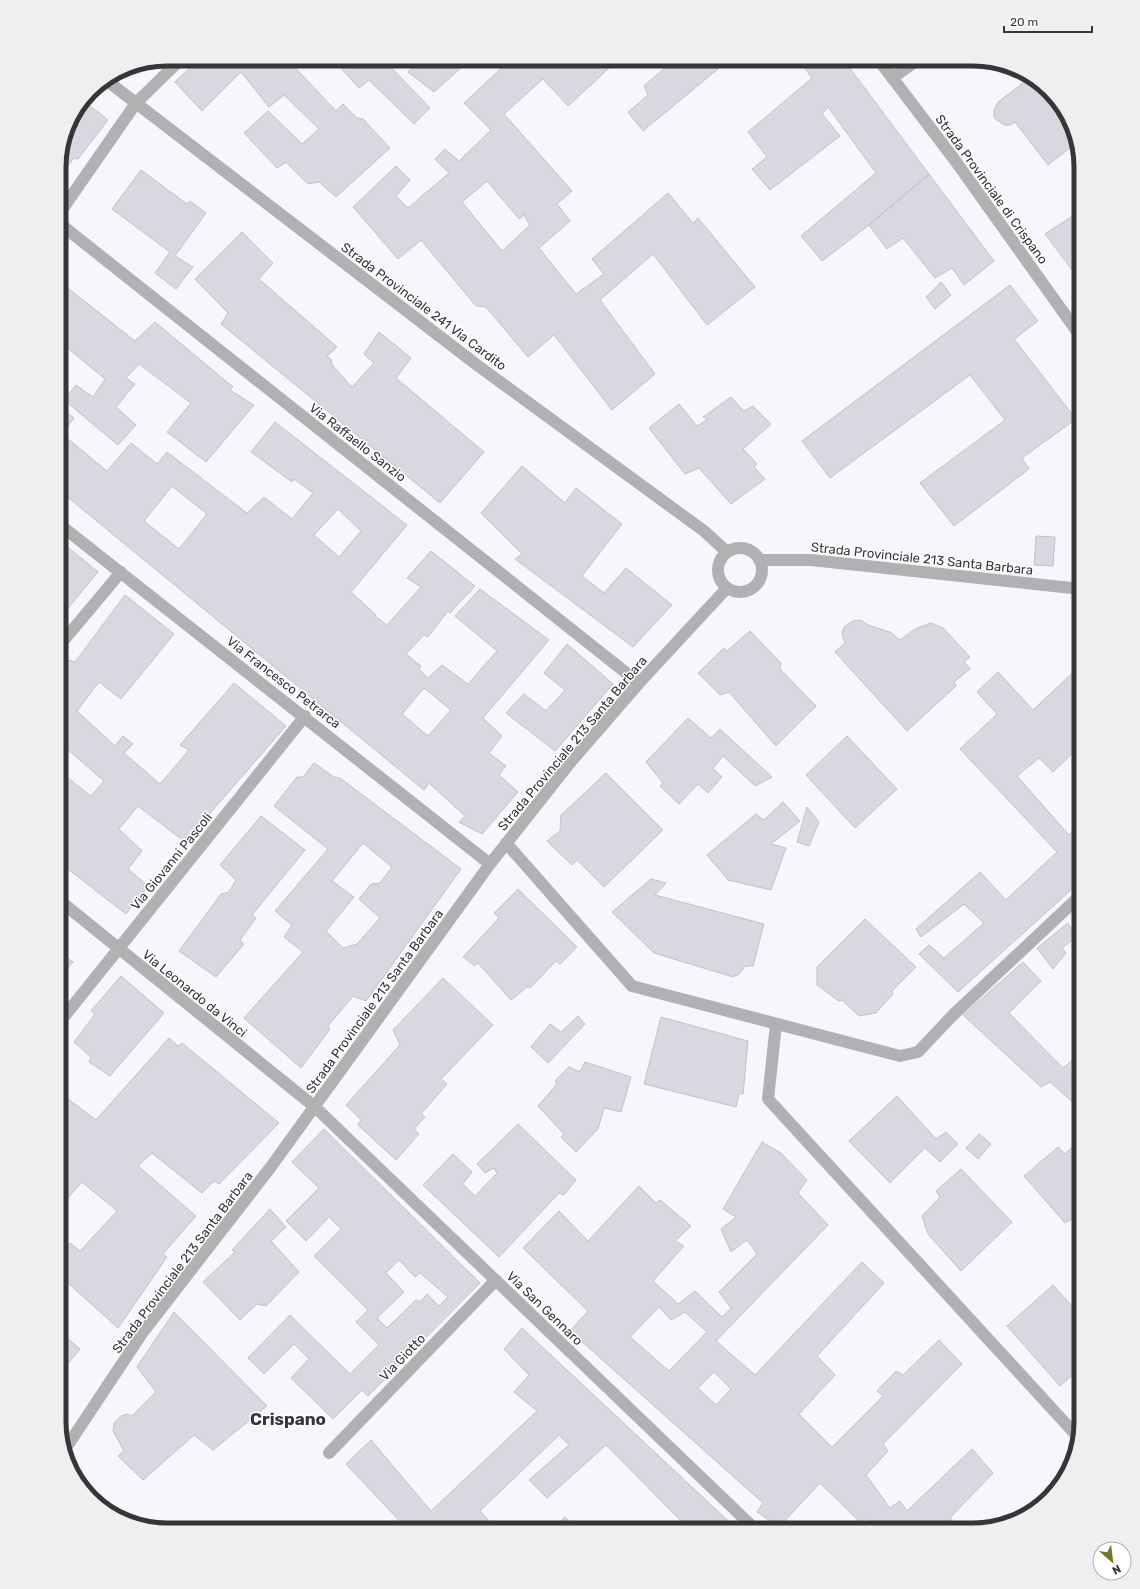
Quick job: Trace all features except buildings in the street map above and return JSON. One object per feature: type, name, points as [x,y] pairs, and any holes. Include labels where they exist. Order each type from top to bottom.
[{"type":"street","points":[[66,204],[136,103],[174,66]]},
{"type":"street","name":"Strada Provinciale di Crispano","points":[[883,66],[954,159],[1074,327]]},
{"type":"street","points":[[892,78],[909,66]]},
{"type":"street","name":"Strada Provinciale 241 Via Cardito","points":[[110,83],[476,365],[704,530],[727,552]]},
{"type":"street","name":"Via Raffaello Sanzio","points":[[66,229],[639,683]]},
{"type":"street","name":"Via Francesco Petrarca","points":[[66,529],[490,864]]},
{"type":"street","points":[[741,548],[749,550],[759,560],[762,567],[761,575],[753,587],[747,591],[740,592],[727,588],[718,577],[719,563],[727,552],[741,548]]},
{"type":"street","name":"Strada Provinciale 213 Santa Barbara","points":[[759,560],[811,560],[1074,588]]},
{"type":"street","points":[[66,638],[121,572]]},
{"type":"street","name":"Strada Provinciale 213 Santa Barbara","points":[[68,1444],[143,1332],[270,1168],[506,843],[569,764],[639,683],[727,588]]},
{"type":"street","name":"Via Giovanni Pascoli","points":[[66,1014],[304,716]]},
{"type":"street","points":[[506,843],[632,986],[900,1056],[918,1052],[953,1015],[1074,902]]},
{"type":"street","name":"Via Leonardo da Vinci","points":[[66,906],[315,1107]]},
{"type":"street","points":[[776,1024],[768,1099],[1073,1432]]},
{"type":"street","name":"Via San Gennaro","points":[[315,1107],[749,1523]]},
{"type":"street","name":"Via Giotto","points":[[329,1453],[496,1280]]},
{"type":"district","name":"Crispano","points":[[288,1419]]}]
